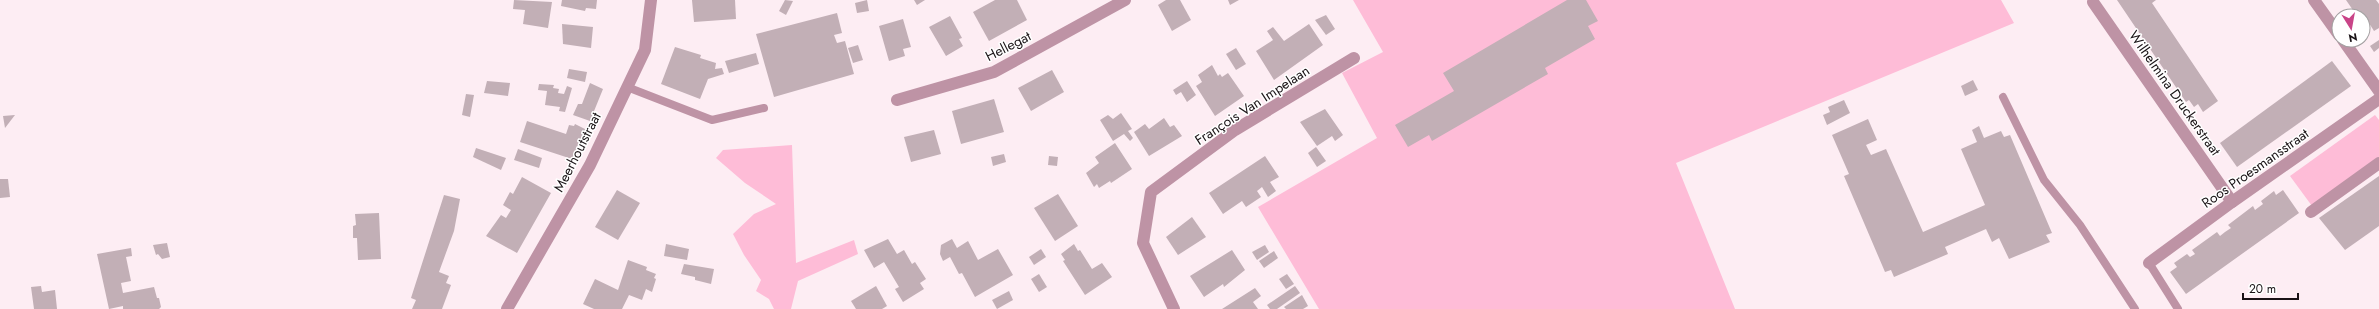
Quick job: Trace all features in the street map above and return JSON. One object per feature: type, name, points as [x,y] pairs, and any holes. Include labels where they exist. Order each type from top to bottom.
[{"type":"street","name":"Meerhoutstraat","points":[[507,309],[590,165],[645,50],[651,0]]},
{"type":"street","name":"Hellegat","points":[[897,100],[994,72],[1125,0]]},
{"type":"street","points":[[2314,0],[2331,24]]},
{"type":"street","name":"Wilhelmina Druckerstraat","points":[[2093,2],[2232,202]]},
{"type":"street","points":[[2349,48],[2379,91]]},
{"type":"street","name":"François Van Impelaan","points":[[1174,309],[1143,243],[1151,192],[1234,130],[1354,58]]},
{"type":"street","name":"Roos Proesmansstraat","points":[[2149,264],[2232,202],[2379,99]]},
{"type":"street","points":[[2311,212],[2379,163]]},
{"type":"lane","points":[[627,87],[712,120],[764,108]]},
{"type":"lane","points":[[2003,98],[2044,180],[2080,225],[2135,309]]},
{"type":"lane","points":[[2149,264],[2178,309]]},
{"type":"shaded area","points":[[1353,0],[2001,0],[2014,23],[1676,163],[1735,309],[1319,309],[1258,207],[1377,138],[1342,73],[1383,52]]},
{"type":"shaded area","points":[[2375,115],[2379,120],[2379,157],[2312,206],[2290,176]]},
{"type":"shaded area","points":[[792,145],[796,263],[854,240],[858,254],[798,281],[791,309],[774,309],[769,299],[756,291],[761,280],[744,255],[733,234],[754,214],[776,204],[745,183],[716,158],[723,150]]},
{"type":"building","points":[[514,0],[552,2],[548,28],[523,24],[525,10],[513,9]]},
{"type":"building","points":[[562,0],[597,0],[596,9],[586,8],[585,11],[561,6]]},
{"type":"building","points":[[692,0],[735,0],[736,19],[694,22]]},
{"type":"building","points":[[785,0],[793,1],[786,15],[779,11]]},
{"type":"building","points":[[867,0],[869,11],[857,13],[855,3]]},
{"type":"building","points":[[914,0],[925,0],[917,5]]},
{"type":"building","points":[[995,0],[1017,0],[1027,20],[989,41],[973,12]]},
{"type":"building","points":[[1166,0],[1180,0],[1191,20],[1172,31],[1158,5]]},
{"type":"building","points":[[1228,0],[1239,0],[1230,5]]},
{"type":"building","points":[[1567,0],[1586,0],[1598,21],[1588,26],[1595,39],[1545,68],[1548,74],[1432,141],[1429,135],[1408,147],[1395,125],[1454,91],[1443,73]]},
{"type":"building","points":[[2117,0],[2156,0],[2152,3],[2218,101],[2203,112],[2198,104],[2194,107],[2189,100],[2186,102]]},
{"type":"building","points":[[2346,0],[2376,0],[2379,4],[2379,28],[2374,31],[2371,26],[2371,8],[2352,8]]},
{"type":"building","points":[[837,13],[842,33],[834,35],[837,43],[845,41],[854,74],[774,97],[756,34]]},
{"type":"building","points":[[1326,15],[1335,29],[1326,35],[1315,20]]},
{"type":"building","points":[[950,16],[962,38],[959,39],[963,46],[946,56],[929,27]]},
{"type":"building","points":[[903,19],[911,47],[903,49],[905,56],[889,61],[879,26]]},
{"type":"building","points":[[562,24],[593,27],[591,48],[563,44]]},
{"type":"building","points":[[1309,24],[1323,45],[1274,80],[1256,51],[1273,40],[1267,31],[1273,27],[1284,41]]},
{"type":"building","points":[[2379,40],[2379,48],[2374,52],[2371,45]]},
{"type":"building","points":[[858,45],[863,60],[853,63],[848,48]]},
{"type":"building","points":[[675,47],[701,55],[700,58],[716,63],[715,69],[722,68],[724,74],[708,79],[700,99],[661,84]]},
{"type":"building","points":[[1236,48],[1246,64],[1236,70],[1226,54]]},
{"type":"building","points":[[756,53],[759,64],[729,73],[725,61]]},
{"type":"building","points":[[2332,61],[2351,86],[2237,167],[2220,143]]},
{"type":"building","points":[[1212,65],[1218,76],[1220,74],[1222,77],[1228,73],[1244,96],[1215,116],[1196,86],[1202,82],[1198,75]]},
{"type":"building","points":[[569,69],[587,72],[585,82],[567,78]]},
{"type":"building","points":[[1052,70],[1064,92],[1031,111],[1018,88]]},
{"type":"building","points":[[1973,80],[1978,90],[1965,96],[1961,86]]},
{"type":"building","points":[[487,81],[510,83],[508,96],[484,93]]},
{"type":"building","points":[[1187,81],[1196,95],[1187,102],[1181,92],[1176,95],[1173,90]]},
{"type":"building","points":[[590,83],[603,89],[590,121],[573,115],[578,104],[582,104]]},
{"type":"building","points":[[539,84],[554,85],[553,88],[559,89],[558,93],[564,94],[567,86],[572,88],[565,112],[559,111],[560,107],[545,105],[547,91],[538,90]]},
{"type":"building","points":[[466,94],[474,95],[470,117],[462,115]]},
{"type":"building","points":[[994,99],[1004,132],[961,144],[952,111]]},
{"type":"building","points":[[1844,100],[1850,113],[1827,125],[1823,115],[1830,112],[1828,107]]},
{"type":"building","points":[[1325,109],[1343,135],[1335,141],[1332,136],[1317,146],[1300,122]]},
{"type":"building","points":[[1121,113],[1132,129],[1128,131],[1133,138],[1130,141],[1124,134],[1113,141],[1100,120],[1108,115],[1113,119]]},
{"type":"building","points":[[15,115],[5,128],[3,116]]},
{"type":"building","points":[[1164,118],[1170,127],[1174,125],[1182,136],[1149,156],[1134,132],[1145,124],[1149,129]]},
{"type":"building","points":[[1868,119],[1877,140],[1866,145],[1871,155],[1886,149],[1923,232],[1985,205],[1961,149],[1977,142],[1972,130],[1979,126],[1984,138],[2001,131],[2004,137],[2010,135],[2052,233],[2046,235],[2050,242],[2009,259],[1999,238],[1992,242],[1986,229],[1945,247],[1948,254],[1894,277],[1891,270],[1885,272],[1844,176],[1849,174],[1832,135]]},
{"type":"building","points":[[527,121],[566,134],[569,125],[574,126],[575,124],[587,130],[572,159],[520,142]]},
{"type":"building","points":[[934,130],[941,154],[911,162],[904,137]]},
{"type":"building","points":[[1115,143],[1132,169],[1111,183],[1110,181],[1099,188],[1097,184],[1094,187],[1086,173],[1099,163],[1095,157]]},
{"type":"building","points":[[1316,147],[1326,161],[1317,167],[1308,153]]},
{"type":"building","points":[[476,148],[506,158],[501,170],[473,157]]},
{"type":"building","points":[[518,149],[542,158],[539,168],[514,160]]},
{"type":"building","points":[[1004,154],[1006,162],[993,166],[991,157]]},
{"type":"building","points":[[1049,156],[1058,157],[1057,166],[1048,165]]},
{"type":"building","points":[[1265,156],[1279,177],[1270,182],[1276,191],[1268,197],[1262,187],[1257,191],[1261,197],[1246,207],[1242,201],[1223,214],[1209,193]]},
{"type":"building","points":[[2379,176],[2379,226],[2345,250],[2319,218]]},
{"type":"building","points":[[522,177],[551,193],[517,253],[486,236],[501,215],[506,218],[511,210],[503,205],[510,192],[513,194]]},
{"type":"building","points":[[0,179],[8,179],[10,197],[0,198]]},
{"type":"building","points":[[617,190],[640,203],[618,240],[595,227]]},
{"type":"building","points":[[2283,190],[2299,213],[2186,294],[2170,272],[2177,267],[2174,263],[2187,254],[2190,257],[2195,254],[2192,250],[2217,232],[2220,236],[2231,228],[2228,225],[2253,206],[2255,210],[2263,204],[2261,201],[2274,191],[2276,195]]},
{"type":"building","points":[[1058,194],[1078,226],[1055,241],[1034,208]]},
{"type":"building","points":[[444,195],[460,199],[454,231],[439,272],[449,276],[446,283],[451,285],[442,309],[412,309],[416,300],[411,298]]},
{"type":"building","points":[[379,213],[381,259],[358,260],[357,238],[353,238],[353,226],[356,225],[355,214]]},
{"type":"building","points":[[1192,217],[1206,237],[1178,255],[1166,237]]},
{"type":"building","points":[[888,239],[897,254],[904,250],[912,264],[915,262],[926,279],[920,283],[924,289],[903,302],[895,289],[899,287],[884,262],[874,268],[864,250]]},
{"type":"building","points":[[952,239],[957,248],[968,241],[978,260],[998,249],[1013,275],[975,297],[962,273],[959,274],[950,257],[943,261],[940,254],[941,245]]},
{"type":"building","points":[[167,243],[170,257],[162,259],[158,254],[156,255],[153,245]]},
{"type":"building","points":[[666,244],[689,249],[687,260],[664,256]]},
{"type":"building","points":[[1074,244],[1078,251],[1080,250],[1092,269],[1102,263],[1112,277],[1085,295],[1063,261],[1065,260],[1061,254]]},
{"type":"building","points":[[1265,245],[1269,252],[1257,260],[1252,252]]},
{"type":"building","points":[[131,248],[132,256],[126,257],[131,281],[121,283],[123,293],[154,287],[157,298],[159,298],[161,307],[159,309],[123,309],[123,306],[109,309],[97,254]]},
{"type":"building","points":[[1041,249],[1046,257],[1034,265],[1029,257]]},
{"type":"building","points":[[1232,250],[1245,270],[1224,287],[1223,284],[1204,297],[1190,276]]},
{"type":"building","points":[[1274,251],[1278,258],[1264,268],[1259,261]]},
{"type":"building","points":[[628,260],[647,267],[646,270],[656,274],[652,292],[646,289],[642,300],[629,295],[622,309],[594,309],[583,304],[595,279],[618,290]]},
{"type":"building","points":[[684,264],[714,269],[711,284],[695,280],[695,277],[681,274]]},
{"type":"building","points":[[1039,274],[1047,287],[1039,292],[1031,279]]},
{"type":"building","points":[[1287,274],[1294,284],[1286,289],[1279,279]]},
{"type":"building","points":[[41,286],[42,292],[55,290],[57,309],[34,309],[31,287]]},
{"type":"building","points":[[876,286],[887,306],[882,309],[856,309],[851,301]]},
{"type":"building","points":[[1295,286],[1300,293],[1277,309],[1270,309],[1267,305]]},
{"type":"building","points":[[1255,288],[1261,296],[1253,302],[1258,309],[1222,309]]},
{"type":"building","points":[[1009,291],[1013,300],[997,309],[992,300]]},
{"type":"building","points":[[1302,295],[1308,306],[1303,309],[1286,309],[1284,307]]}]
